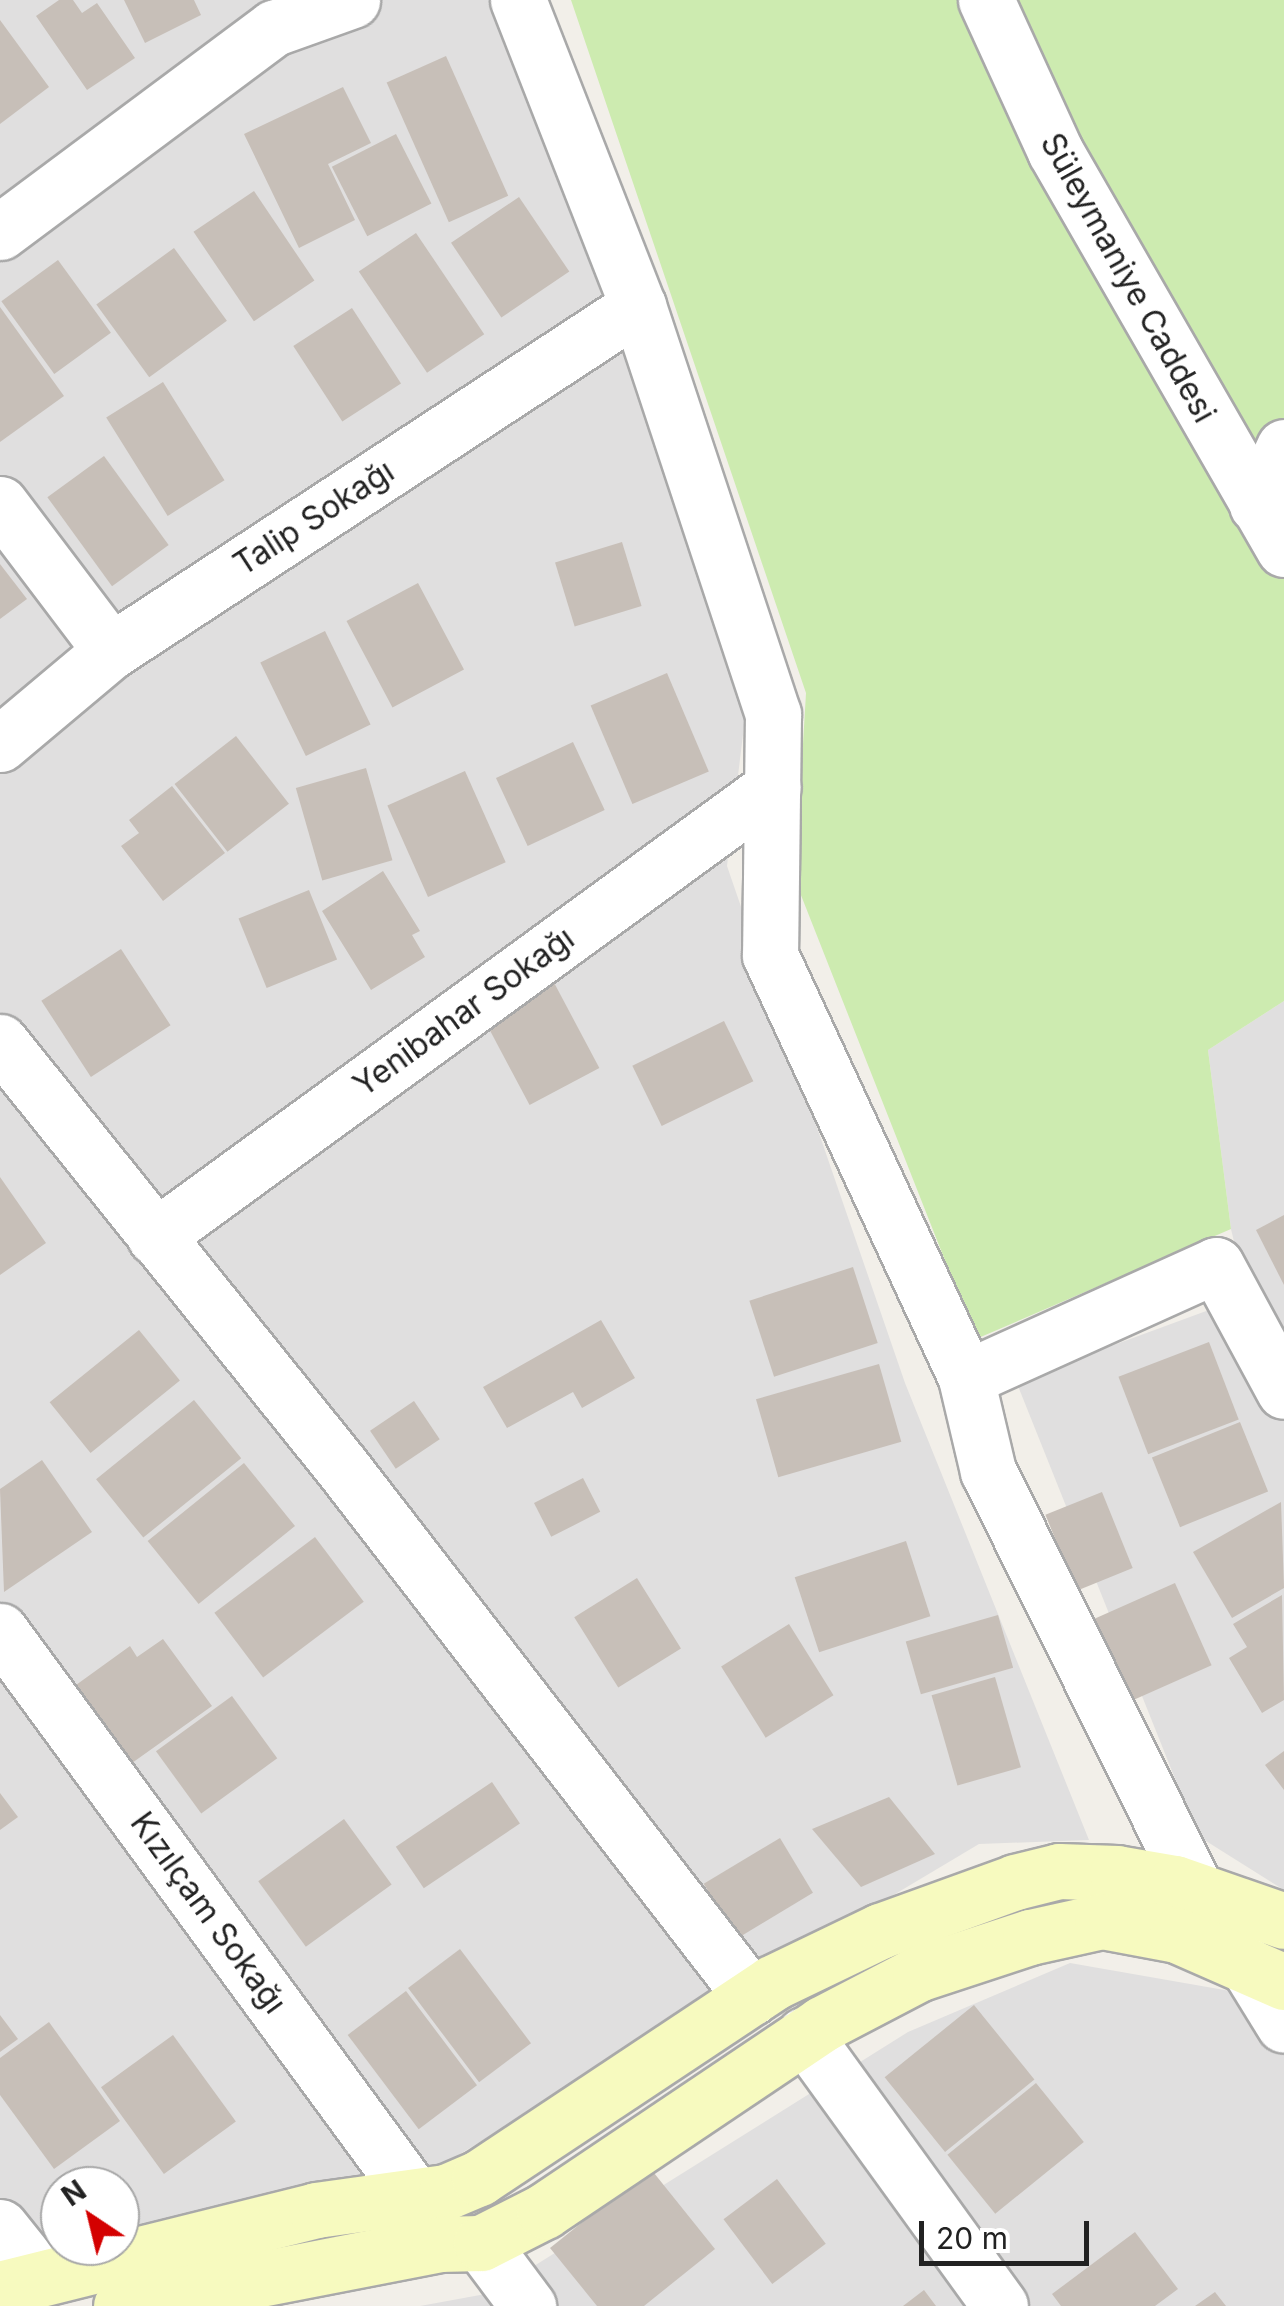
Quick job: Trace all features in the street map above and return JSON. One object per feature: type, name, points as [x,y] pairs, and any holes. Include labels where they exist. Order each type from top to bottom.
[{"type":"street","points":[[0,232],[274,28],[352,0]]},
{"type":"street","points":[[518,0],[638,306],[773,714],[770,955],[966,1378],[988,1472],[1196,1890],[1266,1973],[1284,2025]]},
{"type":"street","name":"Süleymaniye Caddesi","points":[[986,0],[1055,150],[1270,527]]},
{"type":"street","name":"Talip Sokağı","points":[[0,744],[111,651],[638,306]]},
{"type":"street","points":[[1270,527],[1284,447]]},
{"type":"street","points":[[0,504],[111,651]]},
{"type":"street","name":"Yenibahar Sokağı","points":[[155,1237],[773,787]]},
{"type":"street","points":[[0,1042],[342,1468],[752,1996]]},
{"type":"street","points":[[966,1378],[1216,1265],[1284,1391]]},
{"type":"street","name":"Kızılçam Sokağı","points":[[0,1631],[415,2197]]},
{"type":"street","points":[[0,2226],[39,2291],[316,2210],[415,2197],[479,2178],[752,1996],[880,1931],[1059,1872],[1117,1874],[1196,1890],[1284,1921]]},
{"type":"street","points":[[121,2306],[438,2244],[481,2243],[544,2211],[804,2035],[920,1974],[1102,1920],[1177,1934],[1266,1973]]},
{"type":"street","points":[[804,2035],[1000,2306]]},
{"type":"street","points":[[415,2197],[481,2243],[528,2306]]},
{"type":"shaded area","points":[[0,0],[521,0],[754,644],[727,866],[905,1383],[1089,1840],[979,1844],[428,2173],[140,2236],[140,2166],[40,2166],[40,2253],[0,2266]]},
{"type":"shaded area","points":[[1284,1001],[1284,1890],[1198,1836],[1016,1381],[1247,1296],[1231,1229],[1208,1050]]},
{"type":"shaded area","points":[[1070,1963],[1253,1995],[1284,2013],[1284,2306],[420,2306],[491,2293],[908,2032]]},
{"type":"green space","points":[[571,0],[1284,0],[1284,1001],[1208,1050],[1231,1229],[976,1339],[795,880],[806,693]]},
{"type":"building","points":[[59,0],[73,0],[82,13],[97,3],[135,58],[87,90],[36,16]]},
{"type":"building","points":[[124,0],[194,0],[201,15],[145,43]]},
{"type":"building","points":[[0,20],[49,87],[0,124]]},
{"type":"building","points":[[446,56],[508,196],[449,222],[387,82]]},
{"type":"building","points":[[343,87],[371,143],[328,164],[355,220],[299,248],[244,134]]},
{"type":"building","points":[[396,134],[431,203],[367,236],[332,167]]},
{"type":"building","points":[[254,191],[314,281],[254,321],[193,232]]},
{"type":"building","points":[[519,197],[569,272],[501,317],[451,243]]},
{"type":"building","points":[[416,233],[484,334],[427,373],[359,272]]},
{"type":"building","points":[[174,248],[227,321],[149,377],[96,304]]},
{"type":"building","points":[[58,260],[111,333],[54,374],[1,301]]},
{"type":"building","points":[[0,307],[64,396],[0,442]]},
{"type":"building","points":[[352,308],[401,383],[342,422],[293,346]]},
{"type":"building","points":[[163,382],[224,480],[168,516],[106,418]]},
{"type":"building","points":[[104,456],[169,545],[112,586],[47,497]]},
{"type":"building","points":[[622,542],[642,606],[575,627],[555,562]]},
{"type":"building","points":[[0,564],[27,599],[0,619]]},
{"type":"building","points":[[418,583],[464,670],[392,708],[346,621]]},
{"type":"building","points":[[325,631],[371,724],[306,756],[260,663]]},
{"type":"building","points":[[667,673],[709,771],[632,804],[591,705]]},
{"type":"building","points":[[236,736],[289,804],[227,852],[175,784]]},
{"type":"building","points":[[573,742],[605,810],[528,846],[496,778]]},
{"type":"building","points":[[366,768],[392,860],[322,880],[296,788]]},
{"type":"building","points":[[465,771],[506,862],[428,897],[387,806]]},
{"type":"building","points":[[172,786],[225,853],[163,901],[121,846],[139,833],[129,820]]},
{"type":"building","points":[[383,871],[420,931],[412,935],[425,957],[371,990],[322,911]]},
{"type":"building","points":[[309,890],[337,960],[267,988],[239,918]]},
{"type":"building","points":[[121,949],[171,1025],[91,1077],[41,1001]]},
{"type":"building","points":[[551,977],[599,1068],[530,1105],[481,1014]]},
{"type":"building","points":[[724,1021],[753,1081],[662,1126],[632,1066]]},
{"type":"building","points":[[0,1177],[46,1243],[0,1275]]},
{"type":"building","points":[[1284,1215],[1284,1285],[1256,1230]]},
{"type":"building","points":[[853,1267],[878,1343],[774,1377],[749,1301]]},
{"type":"building","points":[[601,1320],[635,1378],[582,1408],[573,1392],[507,1428],[483,1387]]},
{"type":"building","points":[[139,1330],[180,1381],[91,1453],[50,1402]]},
{"type":"building","points":[[1209,1342],[1239,1419],[1148,1454],[1118,1377]]},
{"type":"building","points":[[879,1364],[901,1442],[778,1477],[756,1399]]},
{"type":"building","points":[[194,1400],[241,1458],[143,1538],[96,1479]]},
{"type":"building","points":[[414,1401],[440,1439],[396,1469],[370,1431]]},
{"type":"building","points":[[1240,1422],[1268,1492],[1180,1527],[1152,1458]]},
{"type":"building","points":[[42,1460],[92,1532],[4,1592],[0,1489]]},
{"type":"building","points":[[244,1463],[295,1526],[199,1604],[148,1541]]},
{"type":"building","points":[[583,1478],[600,1512],[551,1537],[534,1503]]},
{"type":"building","points":[[1102,1492],[1133,1568],[1076,1591],[1045,1515]]},
{"type":"building","points":[[1281,1502],[1284,1588],[1232,1618],[1193,1552]]},
{"type":"building","points":[[315,1537],[364,1602],[263,1678],[214,1613]]},
{"type":"building","points":[[906,1541],[930,1616],[819,1652],[795,1577]]},
{"type":"building","points":[[637,1578],[681,1648],[618,1688],[574,1617]]},
{"type":"building","points":[[1175,1583],[1212,1665],[1122,1705],[1085,1623]]},
{"type":"building","points":[[1282,1595],[1284,1700],[1262,1713],[1229,1658],[1247,1647],[1233,1624]]},
{"type":"building","points":[[998,1615],[1013,1668],[921,1694],[906,1641]]},
{"type":"building","points":[[789,1624],[834,1695],[766,1738],[721,1666]]},
{"type":"building","points":[[163,1639],[212,1706],[132,1763],[76,1685],[130,1646],[137,1657]]},
{"type":"building","points":[[995,1677],[1021,1767],[957,1786],[932,1695]]},
{"type":"building","points":[[232,1696],[277,1758],[201,1814],[156,1751]]},
{"type":"building","points":[[1284,1751],[1284,1790],[1265,1765]]},
{"type":"building","points":[[492,1782],[520,1823],[424,1888],[396,1847]]},
{"type":"building","points":[[0,1793],[18,1817],[0,1830]]},
{"type":"building","points":[[889,1797],[935,1854],[861,1887],[812,1829]]},
{"type":"building","points":[[344,1819],[392,1885],[306,1947],[258,1881]]},
{"type":"building","points":[[780,1838],[813,1893],[737,1939],[704,1884]]},
{"type":"building","points":[[460,1949],[531,2043],[479,2082],[408,1988]]},
{"type":"building","points":[[406,1991],[477,2085],[419,2129],[348,2035]]},
{"type":"building","points":[[974,2005],[1034,2080],[945,2152],[885,2077]]},
{"type":"building","points":[[0,2015],[18,2039],[0,2052]]},
{"type":"building","points":[[49,2022],[120,2121],[58,2166],[52,2166],[0,2095],[0,2058]]},
{"type":"building","points":[[173,2035],[236,2122],[164,2174],[101,2087]]},
{"type":"building","points":[[1036,2083],[1084,2142],[995,2214],[947,2155]]},
{"type":"building","points":[[650,2168],[715,2249],[644,2306],[597,2306],[550,2248]]},
{"type":"building","points":[[777,2179],[826,2244],[772,2284],[723,2219]]},
{"type":"building","points":[[1135,2232],[1178,2289],[1155,2306],[1061,2306],[1052,2294]]},
{"type":"building","points":[[924,2290],[936,2306],[903,2306]]},
{"type":"building","points":[[1215,2292],[1226,2306],[1195,2306]]}]
